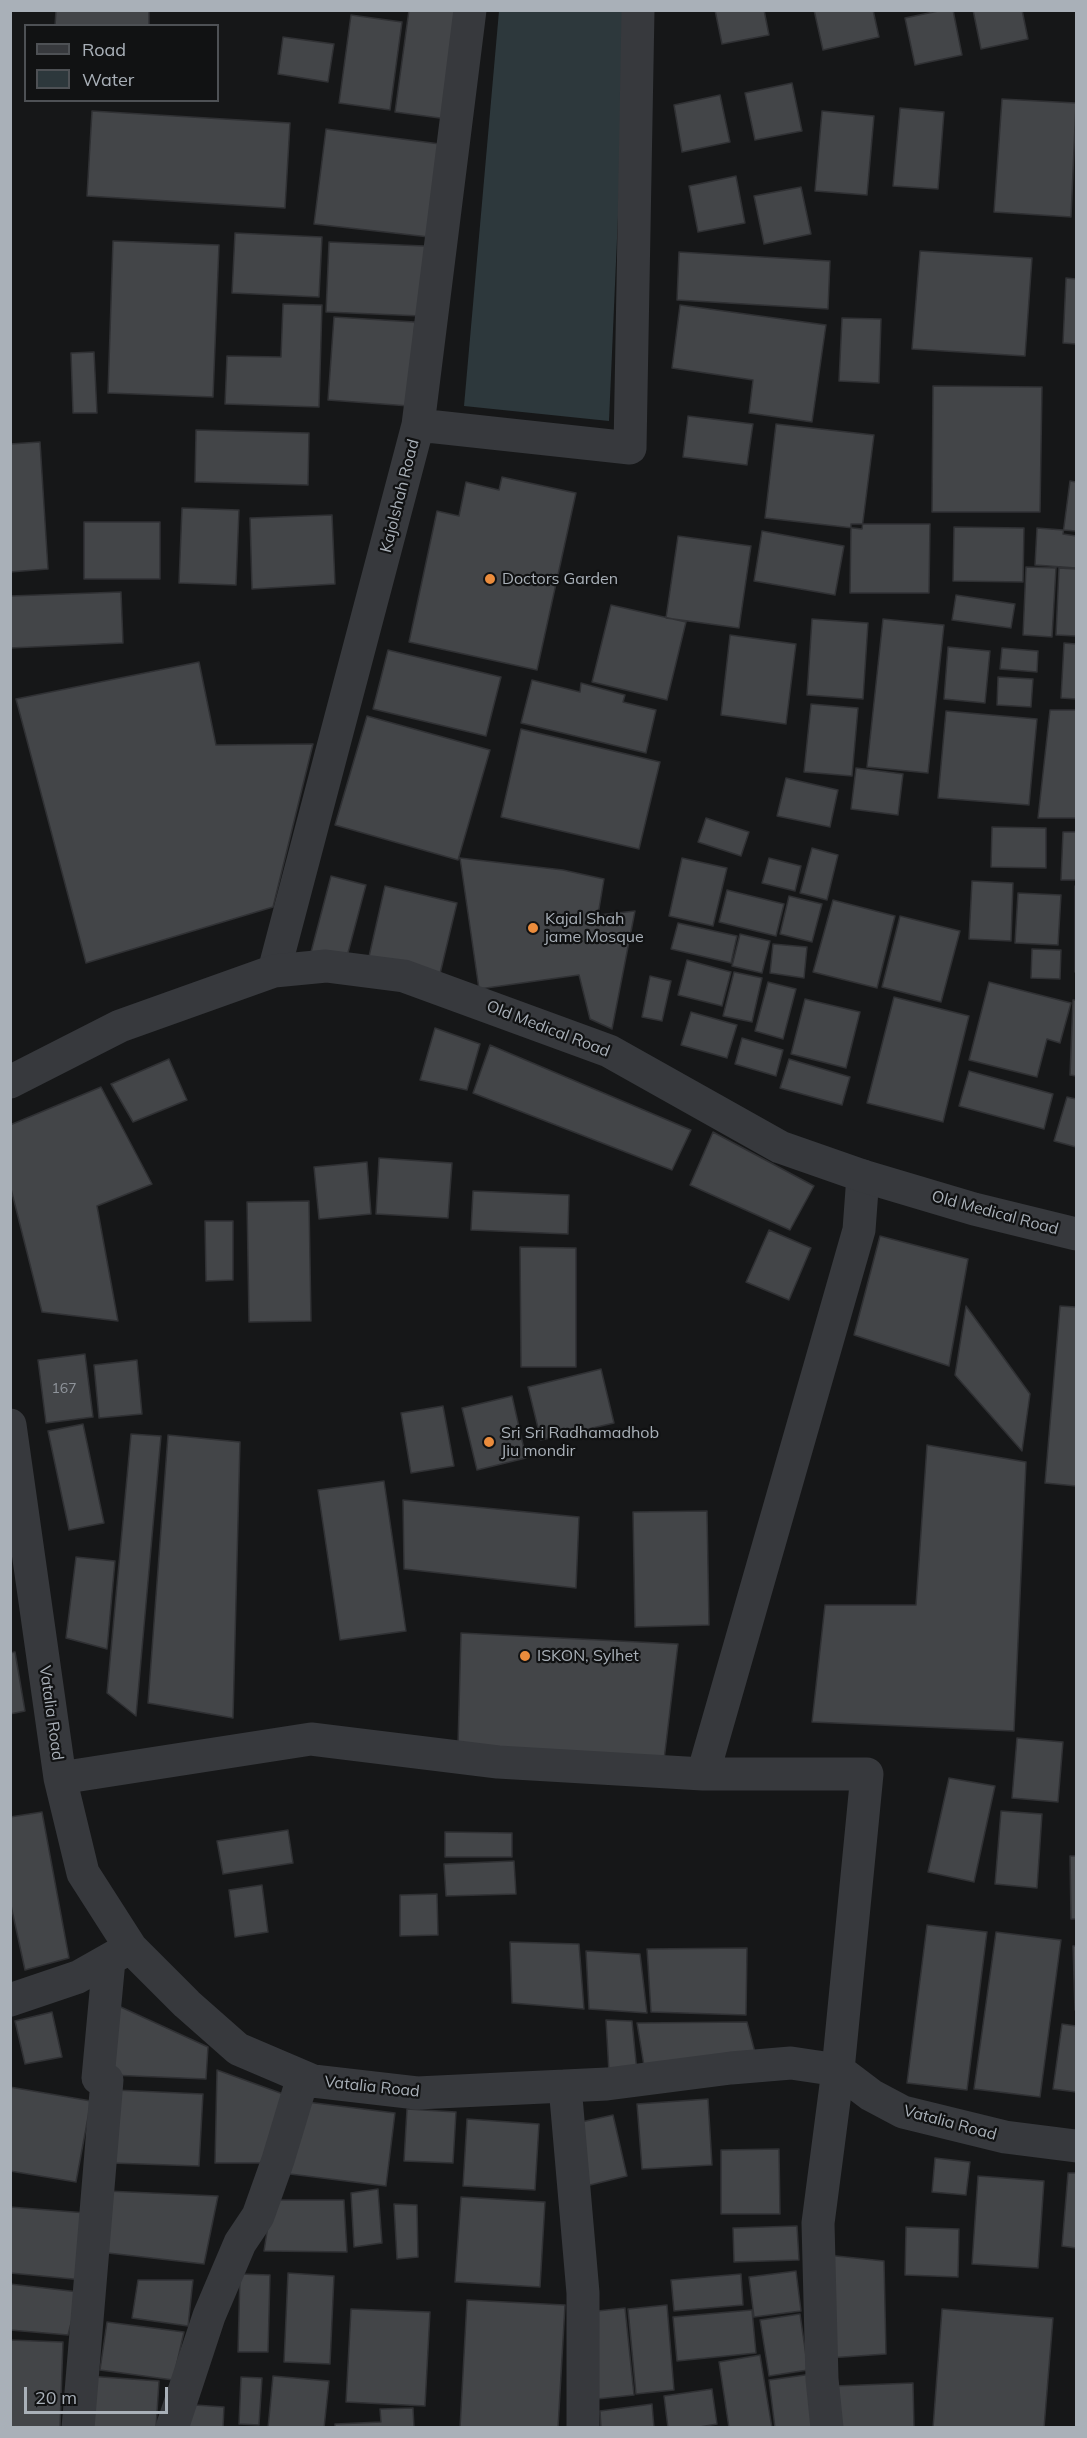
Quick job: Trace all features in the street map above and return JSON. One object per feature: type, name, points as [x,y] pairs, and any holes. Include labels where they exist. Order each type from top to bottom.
[{"type":"street","name":"Kajolshah Road","points":[[274,971],[418,425],[470,10]]},
{"type":"street","points":[[418,425],[630,448],[638,10]]},
{"type":"street","name":"Old Medical Road","points":[[10,1082],[120,1026],[274,971],[326,966],[405,976],[609,1051],[780,1147],[863,1176],[974,1209],[1077,1234]]},
{"type":"street","points":[[704,1774],[859,1230],[863,1176]]},
{"type":"street","name":"Vatalia Road","points":[[10,1425],[60,1778],[83,1873],[120,1954],[187,2004],[238,2049],[313,2081],[417,2093],[607,2084],[731,2068],[791,2063],[838,2070],[871,2095],[903,2112],[1005,2137],[1077,2146]]},
{"type":"street","points":[[60,1778],[311,1739],[498,1762],[704,1774],[867,1774],[838,2070],[818,2223],[822,2379],[827,2427]]},
{"type":"street","points":[[10,2000],[78,1977],[120,1954]]},
{"type":"street","points":[[78,2427],[107,2080],[98,2078],[120,1954]]},
{"type":"street","points":[[172,2427],[209,2316],[240,2243],[258,2216],[279,2160],[303,2077]]},
{"type":"street","points":[[565,2086],[583,2293],[583,2427]]},
{"type":"water","points":[[499,11],[627,11],[609,421],[464,406]]},
{"type":"building","points":[[56,10],[149,10],[149,24],[55,24]]},
{"type":"building","points":[[409,10],[462,10],[447,119],[395,112]]},
{"type":"building","points":[[715,10],[764,10],[769,35],[722,44]]},
{"type":"building","points":[[814,10],[873,10],[879,37],[823,50]]},
{"type":"building","points":[[953,10],[962,55],[915,65],[905,18]]},
{"type":"building","points":[[973,10],[1022,10],[1028,39],[981,49]]},
{"type":"building","points":[[351,15],[402,22],[390,110],[339,103]]},
{"type":"building","points":[[283,37],[334,44],[328,82],[278,74]]},
{"type":"building","points":[[792,83],[802,131],[755,140],[745,93]]},
{"type":"building","points":[[720,95],[730,142],[682,152],[674,105]]},
{"type":"building","points":[[1002,99],[1076,103],[1071,217],[994,212]]},
{"type":"building","points":[[900,108],[944,112],[938,189],[893,186]]},
{"type":"building","points":[[92,111],[290,123],[285,208],[87,196]]},
{"type":"building","points":[[822,111],[874,116],[867,195],[815,191]]},
{"type":"building","points":[[326,129],[440,144],[429,237],[314,224]]},
{"type":"building","points":[[736,176],[745,223],[698,232],[689,186]]},
{"type":"building","points":[[801,187],[811,234],[764,244],[754,196]]},
{"type":"building","points":[[235,233],[322,237],[319,297],[232,293]]},
{"type":"building","points":[[113,241],[219,245],[213,397],[108,393]]},
{"type":"building","points":[[329,242],[425,246],[421,316],[326,312]]},
{"type":"building","points":[[920,251],[1032,258],[1025,356],[912,349]]},
{"type":"building","points":[[679,252],[830,261],[828,309],[677,300]]},
{"type":"building","points":[[1066,278],[1076,279],[1076,344],[1063,343]]},
{"type":"building","points":[[283,304],[322,305],[319,407],[225,404],[227,356],[281,357]]},
{"type":"building","points":[[680,305],[826,325],[812,422],[749,413],[753,380],[672,368]]},
{"type":"building","points":[[334,317],[415,322],[409,406],[328,400]]},
{"type":"building","points":[[842,318],[881,319],[879,383],[839,381]]},
{"type":"building","points":[[94,352],[97,413],[73,413],[71,353]]},
{"type":"building","points":[[933,386],[1042,387],[1040,512],[932,512]]},
{"type":"building","points":[[688,416],[753,424],[747,465],[683,457]]},
{"type":"building","points":[[776,424],[874,435],[862,529],[765,518]]},
{"type":"building","points":[[196,430],[309,433],[308,485],[195,482]]},
{"type":"building","points":[[40,442],[48,569],[10,572],[10,444]]},
{"type":"building","name":"Doctors Garden","points":[[502,477],[576,493],[537,670],[409,642],[437,511],[459,516],[466,482],[499,490]]},
{"type":"building","points":[[1070,481],[1076,482],[1076,536],[1063,534]]},
{"type":"building","points":[[182,508],[239,510],[236,585],[179,583]]},
{"type":"building","points":[[332,515],[335,584],[252,589],[250,518]]},
{"type":"building","points":[[84,522],[160,522],[160,579],[84,579]]},
{"type":"building","points":[[851,524],[930,524],[929,593],[850,593]]},
{"type":"building","points":[[954,527],[1024,528],[1023,582],[953,581]]},
{"type":"building","points":[[1037,528],[1076,531],[1076,568],[1035,565]]},
{"type":"building","points":[[762,531],[844,546],[835,595],[754,581]]},
{"type":"building","points":[[678,536],[751,546],[739,628],[666,618]]},
{"type":"building","points":[[1026,567],[1056,568],[1052,637],[1023,635]]},
{"type":"building","points":[[1059,568],[1076,569],[1076,636],[1056,635]]},
{"type":"building","points":[[121,592],[123,643],[10,648],[10,596]]},
{"type":"building","points":[[956,595],[1015,604],[1011,628],[952,620]]},
{"type":"building","points":[[611,605],[686,622],[667,700],[592,682]]},
{"type":"building","points":[[812,619],[868,623],[863,699],[807,695]]},
{"type":"building","points":[[883,619],[944,625],[928,773],[867,767]]},
{"type":"building","points":[[730,635],[796,644],[786,724],[721,715]]},
{"type":"building","points":[[1064,643],[1076,644],[1076,699],[1061,698]]},
{"type":"building","points":[[948,647],[990,651],[985,703],[944,699]]},
{"type":"building","points":[[1002,648],[1038,651],[1037,672],[1000,669]]},
{"type":"building","points":[[388,650],[501,677],[486,736],[373,709]]},
{"type":"building","points":[[199,662],[216,745],[313,744],[273,907],[86,963],[16,699]]},
{"type":"building","points":[[998,677],[1033,679],[1031,707],[997,705]]},
{"type":"building","points":[[532,680],[580,692],[581,683],[625,695],[623,702],[656,710],[646,753],[521,723]]},
{"type":"building","points":[[811,704],[858,708],[852,776],[804,772]]},
{"type":"building","points":[[1050,710],[1076,710],[1076,818],[1038,818]]},
{"type":"building","points":[[946,711],[1037,719],[1029,805],[938,798]]},
{"type":"building","points":[[367,716],[490,750],[458,860],[335,825]]},
{"type":"building","points":[[521,729],[660,762],[639,849],[501,817]]},
{"type":"building","points":[[856,768],[903,774],[898,815],[851,809]]},
{"type":"building","points":[[786,778],[838,790],[830,827],[777,816]]},
{"type":"building","points":[[706,818],[749,832],[741,856],[698,842]]},
{"type":"building","points":[[992,827],[1046,828],[1046,868],[991,867]]},
{"type":"building","points":[[1063,832],[1076,832],[1076,880],[1061,880]]},
{"type":"building","points":[[812,848],[838,855],[827,900],[800,893]]},
{"type":"building","points":[[460,858],[563,870],[604,879],[598,915],[635,911],[612,1029],[590,1019],[579,975],[479,989]]},
{"type":"building","points":[[682,858],[727,868],[713,926],[669,916]]},
{"type":"building","points":[[769,858],[801,866],[795,891],[762,883]]},
{"type":"building","points":[[331,876],[366,885],[345,964],[310,956]]},
{"type":"building","points":[[972,881],[1013,883],[1011,941],[969,939]]},
{"type":"building","points":[[385,886],[457,903],[439,978],[368,961]]},
{"type":"building","points":[[1076,886],[1076,972],[1075,972]]},
{"type":"building","points":[[727,890],[784,904],[776,936],[719,922]]},
{"type":"building","points":[[1018,893],[1061,895],[1058,945],[1015,943]]},
{"type":"building","points":[[789,896],[822,904],[812,942],[780,934]]},
{"type":"building","points":[[833,900],[895,916],[877,988],[813,972]]},
{"type":"building","points":[[900,916],[960,931],[941,1002],[882,987]]},
{"type":"building","points":[[678,923],[737,936],[731,963],[671,949]]},
{"type":"building","points":[[740,934],[770,941],[762,973],[732,966]]},
{"type":"building","points":[[773,944],[807,947],[804,978],[770,973]]},
{"type":"building","points":[[1032,949],[1061,950],[1060,979],[1031,978]]},
{"type":"building","points":[[687,960],[731,972],[722,1006],[678,995]]},
{"type":"building","points":[[734,972],[762,978],[752,1022],[723,1016]]},
{"type":"building","points":[[650,976],[671,981],[662,1021],[642,1017]]},
{"type":"building","points":[[768,982],[796,989],[783,1039],[755,1031]]},
{"type":"building","points":[[989,982],[1071,1003],[1060,1043],[1047,1039],[1037,1077],[969,1060]]},
{"type":"building","points":[[894,997],[969,1016],[943,1122],[867,1103]]},
{"type":"building","points":[[805,999],[860,1012],[846,1068],[791,1054]]},
{"type":"building","points":[[1073,1000],[1076,1000],[1076,1076],[1070,1075]]},
{"type":"building","points":[[691,1012],[737,1025],[727,1058],[681,1045]]},
{"type":"building","points":[[435,1028],[480,1044],[467,1090],[420,1080]]},
{"type":"building","points":[[742,1038],[783,1050],[776,1076],[735,1064]]},
{"type":"building","points":[[490,1045],[691,1130],[672,1170],[473,1093]]},
{"type":"building","points":[[169,1059],[187,1100],[133,1122],[111,1084]]},
{"type":"building","points":[[789,1059],[850,1077],[842,1105],[780,1088]]},
{"type":"building","points":[[969,1071],[1053,1094],[1044,1129],[959,1106]]},
{"type":"building","points":[[101,1087],[152,1184],[97,1206],[118,1321],[42,1312],[10,1185],[10,1125]]},
{"type":"building","points":[[1067,1097],[1076,1099],[1076,1147],[1054,1141]]},
{"type":"building","points":[[713,1132],[814,1186],[790,1230],[690,1185]]},
{"type":"building","points":[[379,1158],[452,1163],[448,1218],[376,1214]]},
{"type":"building","points":[[367,1162],[371,1214],[319,1219],[314,1167]]},
{"type":"building","points":[[473,1191],[569,1195],[568,1234],[471,1230]]},
{"type":"building","points":[[309,1201],[311,1321],[249,1322],[247,1202]]},
{"type":"building","points":[[205,1221],[233,1221],[233,1280],[206,1281]]},
{"type":"building","points":[[769,1230],[811,1248],[789,1300],[746,1282]]},
{"type":"building","points":[[880,1236],[968,1259],[949,1366],[854,1335]]},
{"type":"building","points":[[520,1247],[576,1248],[576,1367],[521,1367]]},
{"type":"building","points":[[966,1306],[1030,1394],[1022,1451],[955,1375]]},
{"type":"building","points":[[1060,1306],[1076,1307],[1076,1486],[1045,1483]]},
{"type":"building","points":[[85,1354],[93,1417],[46,1423],[38,1360]]},
{"type":"building","points":[[137,1360],[142,1414],[99,1418],[94,1365]]},
{"type":"building","points":[[601,1369],[614,1423],[541,1440],[528,1387]]},
{"type":"building","points":[[512,1396],[526,1458],[477,1470],[462,1408]]},
{"type":"building","points":[[443,1406],[454,1466],[411,1473],[401,1413]]},
{"type":"building","points":[[83,1424],[104,1523],[69,1530],[48,1431]]},
{"type":"building","points":[[131,1434],[161,1436],[136,1716],[107,1693]]},
{"type":"building","points":[[168,1435],[240,1442],[233,1718],[148,1703]]},
{"type":"building","points":[[927,1445],[1026,1462],[1014,1731],[812,1722],[825,1605],[916,1605]]},
{"type":"building","points":[[384,1481],[406,1631],[340,1640],[318,1490]]},
{"type":"building","points":[[403,1500],[579,1517],[576,1588],[404,1569]]},
{"type":"building","points":[[707,1511],[709,1625],[635,1627],[633,1512]]},
{"type":"building","points":[[76,1557],[115,1561],[107,1649],[66,1638]]},
{"type":"building","points":[[461,1633],[678,1644],[664,1760],[458,1745]]},
{"type":"building","points":[[15,1652],[25,1711],[10,1714],[10,1653]]},
{"type":"building","points":[[1017,1738],[1063,1742],[1058,1802],[1012,1798]]},
{"type":"building","points":[[949,1778],[995,1786],[974,1882],[928,1872]]},
{"type":"building","points":[[1001,1811],[1042,1814],[1037,1888],[995,1884]]},
{"type":"building","points":[[42,1812],[69,1958],[25,1970],[10,1901],[10,1817]]},
{"type":"building","points":[[288,1830],[293,1863],[223,1874],[217,1841]]},
{"type":"building","points":[[445,1832],[512,1833],[512,1857],[445,1857]]},
{"type":"building","points":[[1070,1856],[1076,1856],[1076,1919],[1071,1919]]},
{"type":"building","points":[[514,1861],[516,1894],[446,1896],[444,1864]]},
{"type":"building","points":[[262,1885],[268,1932],[235,1937],[229,1890]]},
{"type":"building","points":[[437,1894],[438,1935],[400,1936],[400,1895]]},
{"type":"building","points":[[927,1925],[987,1932],[967,2090],[907,2083]]},
{"type":"building","points":[[996,1932],[1061,1940],[1040,2097],[974,2089]]},
{"type":"building","points":[[510,1942],[579,1944],[584,2009],[512,2003]]},
{"type":"building","points":[[1073,1946],[1076,1946],[1076,2010],[1075,2010]]},
{"type":"building","points":[[747,1948],[746,2015],[651,2012],[647,1949]]},
{"type":"building","points":[[586,1951],[640,1954],[647,2013],[589,2009]]},
{"type":"building","points":[[112,2003],[208,2047],[206,2079],[109,2075]]},
{"type":"building","points":[[52,2012],[62,2057],[25,2064],[15,2021]]},
{"type":"building","points":[[606,2020],[632,2021],[637,2072],[609,2073]]},
{"type":"building","points":[[747,2022],[757,2060],[645,2072],[637,2023]]},
{"type":"building","points":[[1062,2024],[1076,2026],[1076,2092],[1053,2089]]},
{"type":"building","points":[[217,2070],[286,2095],[270,2163],[215,2163]]},
{"type":"building","points":[[10,2087],[91,2101],[76,2182],[10,2171]]},
{"type":"building","points":[[115,2090],[203,2094],[199,2166],[111,2163]]},
{"type":"building","points":[[708,2099],[712,2165],[642,2169],[637,2104]]},
{"type":"building","points":[[299,2101],[395,2113],[386,2186],[290,2174]]},
{"type":"building","points":[[407,2109],[456,2112],[453,2163],[404,2161]]},
{"type":"building","points":[[613,2115],[627,2176],[586,2186],[572,2124]]},
{"type":"building","points":[[467,2119],[539,2124],[535,2190],[463,2186]]},
{"type":"building","points":[[779,2149],[780,2214],[721,2214],[721,2150]]},
{"type":"building","points":[[935,2158],[970,2162],[966,2195],[932,2192]]},
{"type":"building","points":[[1068,2173],[1076,2173],[1076,2248],[1062,2246]]},
{"type":"building","points":[[978,2176],[1044,2181],[1038,2268],[972,2264]]},
{"type":"building","points":[[378,2189],[382,2243],[354,2247],[351,2193]]},
{"type":"building","points":[[107,2191],[218,2196],[204,2264],[108,2253]]},
{"type":"building","points":[[461,2197],[545,2202],[540,2287],[455,2282]]},
{"type":"building","points":[[272,2200],[344,2200],[347,2252],[264,2251]]},
{"type":"building","points":[[394,2204],[417,2205],[418,2257],[397,2259]]},
{"type":"building","points":[[10,2207],[87,2213],[83,2280],[10,2273]]},
{"type":"building","points":[[797,2226],[799,2260],[734,2262],[733,2228]]},
{"type":"building","points":[[906,2227],[959,2229],[958,2277],[905,2275]]},
{"type":"building","points":[[827,2255],[884,2261],[886,2354],[829,2358]]},
{"type":"building","points":[[796,2271],[801,2311],[754,2317],[749,2277]]},
{"type":"building","points":[[288,2273],[334,2276],[330,2364],[284,2362]]},
{"type":"building","points":[[240,2274],[270,2275],[268,2352],[238,2352]]},
{"type":"building","points":[[741,2274],[743,2305],[674,2311],[671,2280]]},
{"type":"building","points":[[138,2280],[193,2280],[188,2326],[132,2318]]},
{"type":"building","points":[[10,2284],[79,2292],[68,2335],[10,2330]]},
{"type":"building","points":[[467,2300],[565,2305],[558,2428],[460,2428]]},
{"type":"building","points":[[667,2305],[674,2390],[636,2394],[628,2309]]},
{"type":"building","points":[[625,2308],[634,2395],[597,2399],[588,2312]]},
{"type":"building","points":[[351,2309],[430,2312],[425,2406],[346,2402]]},
{"type":"building","points":[[942,2309],[1053,2318],[1044,2428],[933,2428]]},
{"type":"building","points":[[752,2310],[756,2353],[677,2361],[673,2317]]},
{"type":"building","points":[[800,2314],[808,2370],[769,2376],[760,2320]]},
{"type":"building","points":[[107,2322],[184,2332],[173,2380],[100,2370]]},
{"type":"building","points":[[10,2340],[63,2342],[60,2428],[10,2428]]},
{"type":"building","points":[[760,2355],[772,2428],[729,2428],[719,2362]]},
{"type":"building","points":[[812,2374],[820,2428],[775,2428],[769,2380]]},
{"type":"building","points":[[88,2376],[159,2381],[156,2428],[85,2428]]},
{"type":"building","points":[[273,2376],[329,2381],[324,2428],[268,2428]]},
{"type":"building","points":[[241,2377],[262,2378],[259,2425],[239,2424]]},
{"type":"building","points":[[913,2383],[914,2428],[835,2428],[834,2386]]},
{"type":"building","points":[[712,2389],[717,2424],[694,2428],[668,2428],[664,2396]]},
{"type":"building","points":[[181,2404],[224,2407],[223,2428],[179,2428]]},
{"type":"building","points":[[652,2404],[654,2428],[601,2428],[600,2411]]},
{"type":"building","points":[[413,2408],[414,2428],[335,2428],[335,2424],[381,2422],[380,2409]]},
{"type":"place","name":"Doctors Garden","points":[[490,579]]},
{"type":"place","name":"Kajal Shah jame Mosque","points":[[533,928]]},
{"type":"place","name":"Sri Sri Radhamadhob Jiu mondir","points":[[489,1442]]},
{"type":"place","name":"ISKON, Sylhet","points":[[525,1656]]}]
